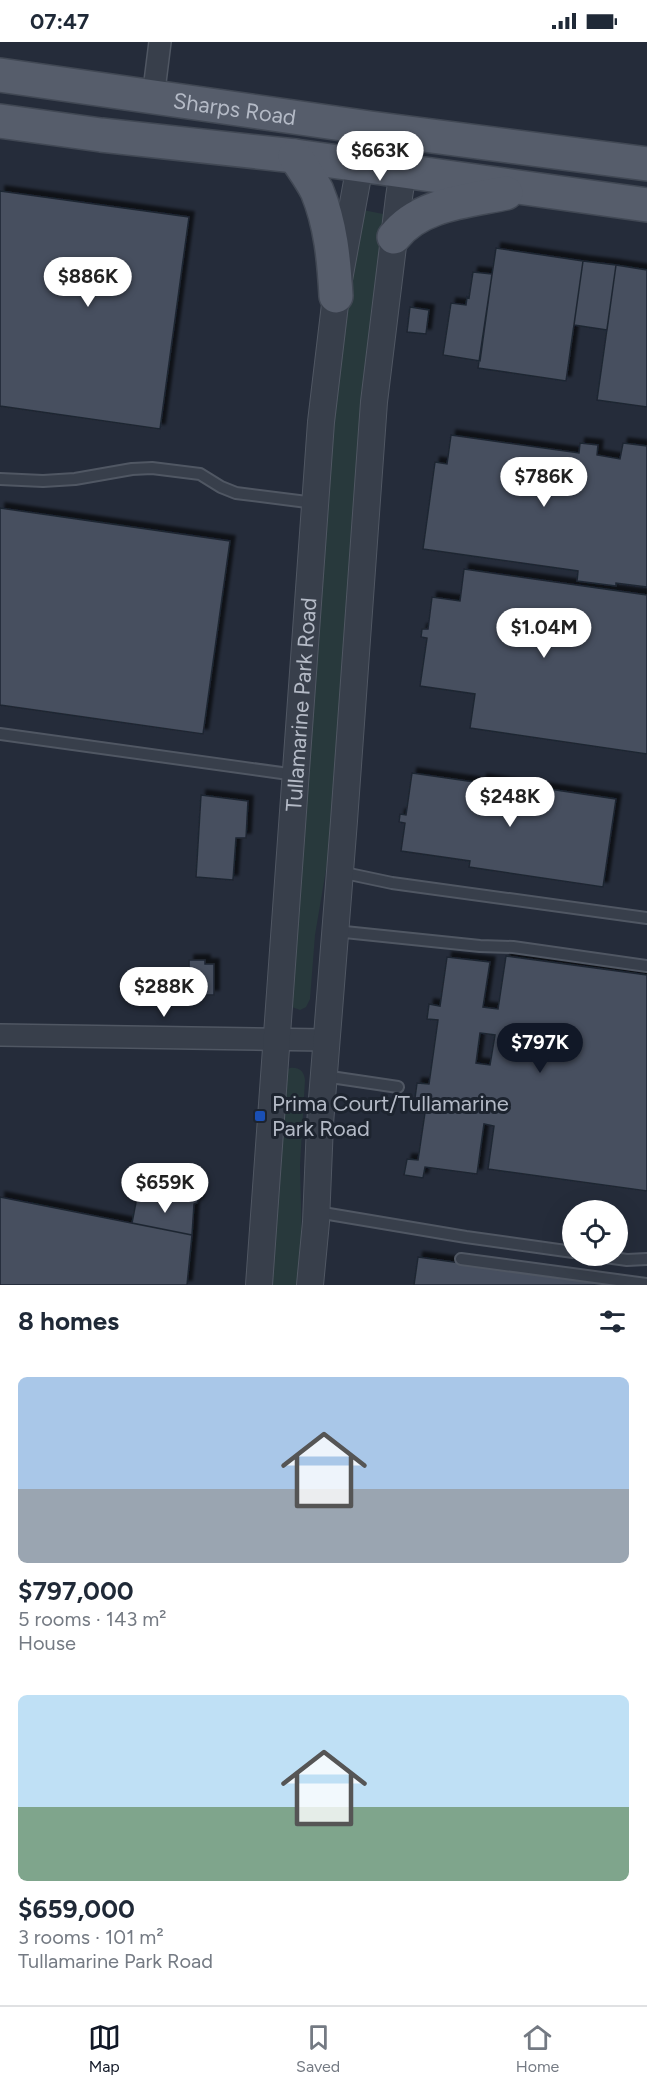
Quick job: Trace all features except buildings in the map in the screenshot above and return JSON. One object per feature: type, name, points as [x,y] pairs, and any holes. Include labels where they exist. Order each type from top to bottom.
[{"type":"main road","name":"Sharps Road","points":[[0,75],[370,128],[647,164]]},
{"type":"main road","name":"Sharps Road","points":[[0,121],[101,135],[295,156],[647,205]]},
{"type":"main road","points":[[295,156],[316,189],[325,214],[334,255],[336,296]]},
{"type":"main road","points":[[394,237],[409,221],[432,210],[525,188]]},
{"type":"street","points":[[153,98],[160,42]]},
{"type":"street","name":"Tullamarine Park Road","points":[[259,1285],[321,422],[336,296],[360,165],[370,128]]},
{"type":"street","points":[[310,1285],[374,402],[394,237],[410,133]]},
{"type":"street","points":[[0,1035],[326,1040]]},
{"type":"lane","points":[[0,479],[43,481],[75,479],[132,469],[152,468],[200,474],[236,493],[315,503]]},
{"type":"lane","points":[[0,734],[296,775]]},
{"type":"lane","points":[[340,872],[392,883],[647,918]]},
{"type":"lane","points":[[335,931],[513,948],[647,966]]},
{"type":"lane","points":[[324,1076],[398,1087]]},
{"type":"lane","points":[[316,1212],[562,1250]]},
{"type":"lane","points":[[460,1259],[647,1284]]},
{"type":"lane","points":[[628,1260],[647,1259]]},
{"type":"shaded area","points":[[358,209],[388,215],[328,858],[315,935],[310,999],[306,1007],[300,1010],[292,1007],[290,1003],[336,384]]},
{"type":"shaded area","points":[[290,1068],[300,1070],[305,1080],[300,1165],[302,1244],[299,1285],[269,1285],[287,1070]]},
{"type":"place","name":"Prima Court/Tullamarine Park Road","points":[[260,1116]]}]
